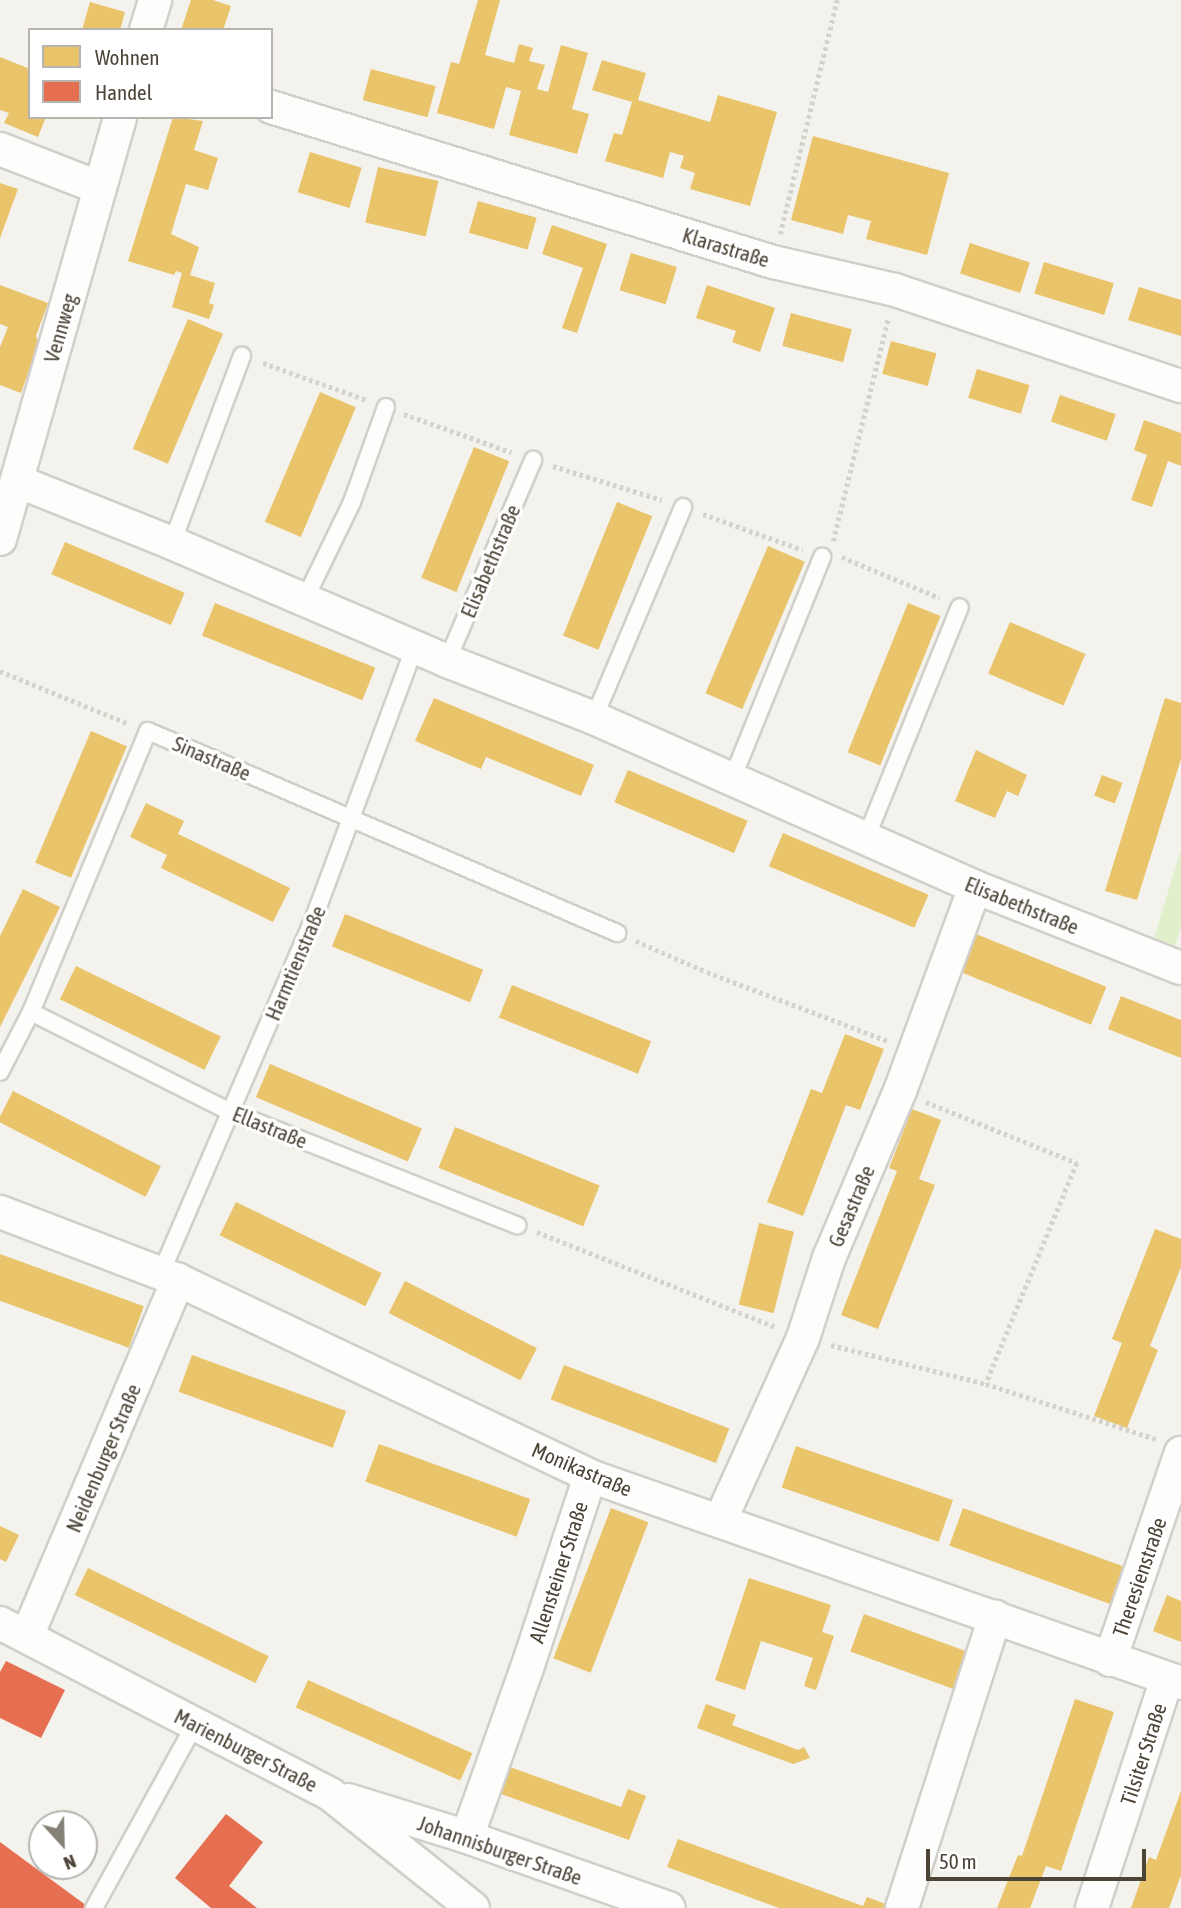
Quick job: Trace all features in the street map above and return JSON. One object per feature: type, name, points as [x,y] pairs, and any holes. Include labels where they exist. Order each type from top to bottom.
[{"type":"street","points":[[147,28],[155,0]]},
{"type":"street","name":"Klarastraße","points":[[273,108],[773,262],[895,290],[1181,386]]},
{"type":"street","name":"Vennweg","points":[[0,539],[119,119]]},
{"type":"street","points":[[0,149],[100,188]]},
{"type":"street","name":"Elisabethstraße","points":[[16,481],[172,543],[414,648],[594,718],[975,887],[1181,968]]},
{"type":"street","name":"Gesastraße","points":[[720,1521],[803,1338],[829,1258],[900,1091],[975,887]]},
{"type":"street","name":"Monikastraße","points":[[0,1212],[170,1276],[590,1476],[1174,1681]]},
{"type":"street","name":"Neidenburger Straße","points":[[13,1630],[170,1276]]},
{"type":"street","name":"Theresienstraße","points":[[1110,1660],[1175,1448]]},
{"type":"street","name":"Allensteiner Straße","points":[[464,1836],[472,1823],[527,1668],[590,1476]]},
{"type":"street","points":[[902,1908],[995,1616]]},
{"type":"street","name":"Marienburger Straße","points":[[13,1630],[330,1794],[473,1908]]},
{"type":"street","name":"Tilsiter Straße","points":[[1092,1908],[1174,1681]]},
{"type":"street","name":"Johannisburger Straße","points":[[330,1794],[464,1836],[668,1908]]},
{"type":"lane","points":[[172,543],[242,356]]},
{"type":"lane","points":[[305,599],[352,502],[386,407]]},
{"type":"lane","name":"Elisabethstraße","points":[[447,661],[533,460]]},
{"type":"lane","points":[[594,718],[683,507]]},
{"type":"lane","points":[[732,779],[822,557]]},
{"type":"lane","points":[[866,838],[960,607]]},
{"type":"lane","name":"Harmtienstraße","points":[[170,1276],[231,1112],[313,923],[414,648]]},
{"type":"lane","name":"Sinastraße","points":[[0,1072],[31,1012],[148,731],[617,933]]},
{"type":"lane","name":"Ellastraße","points":[[31,1012],[231,1112],[517,1225]]},
{"type":"lane","points":[[94,1908],[195,1724]]},
{"type":"path","points":[[773,262],[837,0]]},
{"type":"path","points":[[895,290],[830,552],[960,607]]},
{"type":"path","points":[[242,356],[533,460],[683,507],[822,557]]},
{"type":"path","points":[[0,671],[148,731]]},
{"type":"path","points":[[617,933],[707,972],[915,1051]]},
{"type":"path","points":[[900,1091],[1077,1163],[986,1384]]},
{"type":"path","points":[[517,1225],[803,1338],[986,1384],[1175,1448]]},
{"type":"green space","points":[[1181,849],[1181,926],[1175,947],[1154,938]]},
{"type":"building: Wohnen","points":[[191,0],[213,0],[231,6],[224,28],[182,28]]},
{"type":"building: Wohnen","points":[[478,0],[500,0],[485,55],[514,63],[519,44],[533,48],[529,61],[545,65],[537,89],[548,92],[561,45],[588,53],[572,109],[589,114],[577,154],[509,135],[521,91],[506,87],[494,129],[437,113],[451,62],[459,64]]},
{"type":"building: Wohnen","points":[[90,2],[125,12],[121,28],[83,28]]},
{"type":"building: Wohnen","points":[[0,57],[28,68],[28,119],[45,119],[38,137],[4,123],[9,113],[0,110]]},
{"type":"building: Wohnen","points":[[602,60],[646,73],[638,100],[710,122],[718,95],[777,112],[750,206],[690,189],[695,173],[680,168],[684,156],[670,152],[663,178],[605,161],[614,133],[622,135],[632,102],[592,90]]},
{"type":"building: Wohnen","points":[[371,69],[436,86],[427,117],[363,100]]},
{"type":"building: Wohnen","points":[[172,119],[203,121],[194,150],[218,158],[208,190],[186,184],[171,234],[199,247],[190,275],[215,283],[209,303],[214,305],[209,319],[172,307],[182,273],[176,271],[174,275],[128,261]]},
{"type":"building: Wohnen","points":[[813,136],[949,173],[927,255],[866,239],[871,221],[848,215],[843,234],[791,220]]},
{"type":"building: Wohnen","points":[[310,152],[362,168],[349,208],[298,192]]},
{"type":"building: Wohnen","points":[[378,167],[438,181],[426,236],[365,223]]},
{"type":"building: Wohnen","points":[[0,183],[18,189],[0,238]]},
{"type":"building: Wohnen","points":[[478,201],[537,218],[528,250],[469,233]]},
{"type":"building: Wohnen","points":[[552,225],[607,244],[577,333],[562,328],[583,268],[542,254]]},
{"type":"building: Wohnen","points":[[970,243],[1030,262],[1020,293],[960,273]]},
{"type":"building: Wohnen","points":[[631,253],[677,267],[666,304],[620,290]]},
{"type":"building: Wohnen","points":[[1044,262],[1114,283],[1104,315],[1034,294]]},
{"type":"building: Wohnen","points":[[0,285],[48,303],[36,336],[39,343],[21,393],[0,385],[0,347],[8,327],[0,324]]},
{"type":"building: Wohnen","points":[[707,285],[775,308],[760,352],[732,342],[736,331],[696,318]]},
{"type":"building: Wohnen","points":[[1139,287],[1181,300],[1181,336],[1128,320]]},
{"type":"building: Wohnen","points":[[791,313],[852,329],[843,362],[782,346]]},
{"type":"building: Wohnen","points":[[188,319],[223,334],[168,464],[133,449]]},
{"type":"building: Wohnen","points":[[891,341],[936,353],[928,386],[882,374]]},
{"type":"building: Wohnen","points":[[977,369],[1030,385],[1021,414],[968,398]]},
{"type":"building: Wohnen","points":[[320,392],[356,407],[301,537],[265,522]]},
{"type":"building: Wohnen","points":[[1060,395],[1116,414],[1107,441],[1051,421]]},
{"type":"building: Wohnen","points":[[1144,420],[1181,433],[1181,466],[1168,461],[1152,507],[1131,500],[1147,455],[1134,450]]},
{"type":"building: Wohnen","points":[[474,447],[509,461],[456,592],[421,578]]},
{"type":"building: Wohnen","points":[[617,502],[652,516],[598,650],[563,636]]},
{"type":"building: Wohnen","points":[[65,542],[185,593],[171,625],[51,574]]},
{"type":"building: Wohnen","points":[[768,546],[805,562],[742,709],[705,693]]},
{"type":"building: Wohnen","points":[[215,603],[375,668],[362,700],[202,635]]},
{"type":"building: Wohnen","points":[[908,603],[940,616],[880,765],[848,752]]},
{"type":"building: Wohnen","points":[[1010,622],[1085,654],[1064,706],[988,674]]},
{"type":"building: Wohnen","points":[[434,698],[594,765],[581,796],[486,757],[481,769],[415,741]]},
{"type":"building: Wohnen","points":[[1165,698],[1181,703],[1181,759],[1137,900],[1105,891]]},
{"type":"building: Wohnen","points":[[91,731],[127,746],[71,878],[35,863]]},
{"type":"building: Wohnen","points":[[976,750],[1027,775],[1018,796],[1007,791],[995,818],[955,801]]},
{"type":"building: Wohnen","points":[[628,770],[748,821],[734,853],[614,802]]},
{"type":"building: Wohnen","points":[[1102,775],[1123,783],[1115,803],[1094,796]]},
{"type":"building: Wohnen","points":[[146,803],[184,821],[178,834],[290,888],[273,922],[161,868],[167,855],[130,837]]},
{"type":"building: Wohnen","points":[[783,833],[928,895],[914,928],[769,866]]},
{"type":"building: Wohnen","points":[[23,889],[60,907],[0,1027],[0,936]]},
{"type":"building: Wohnen","points":[[345,914],[483,970],[470,1002],[332,946]]},
{"type":"building: Wohnen","points":[[971,932],[1106,987],[1091,1025],[956,970]]},
{"type":"building: Wohnen","points":[[76,966],[221,1037],[204,1070],[60,999]]},
{"type":"building: Wohnen","points":[[512,985],[651,1041],[638,1074],[499,1017]]},
{"type":"building: Wohnen","points":[[1121,996],[1181,1020],[1181,1058],[1108,1029]]},
{"type":"building: Wohnen","points":[[845,1034],[884,1049],[860,1110],[846,1105],[803,1216],[767,1202],[811,1089],[822,1093]]},
{"type":"building: Wohnen","points":[[270,1064],[422,1128],[408,1162],[256,1097]]},
{"type":"building: Wohnen","points":[[13,1091],[161,1166],[145,1197],[0,1123],[0,1117]]},
{"type":"building: Wohnen","points":[[912,1109],[941,1120],[919,1179],[935,1185],[878,1329],[841,1315],[897,1171],[889,1168]]},
{"type":"building: Wohnen","points":[[455,1127],[600,1185],[583,1226],[439,1168]]},
{"type":"building: Wohnen","points":[[236,1202],[382,1273],[365,1306],[220,1235]]},
{"type":"building: Wohnen","points":[[759,1223],[794,1232],[774,1313],[739,1305]]},
{"type":"building: Wohnen","points":[[1155,1229],[1181,1239],[1181,1267],[1150,1346],[1158,1350],[1127,1428],[1094,1416],[1122,1343],[1112,1339]]},
{"type":"building: Wohnen","points":[[0,1254],[144,1306],[129,1348],[0,1301]]},
{"type":"building: Wohnen","points":[[405,1281],[537,1348],[521,1380],[389,1313]]},
{"type":"building: Wohnen","points":[[192,1355],[346,1411],[333,1448],[179,1392]]},
{"type":"building: Wohnen","points":[[564,1365],[729,1428],[716,1463],[551,1400]]},
{"type":"building: Wohnen","points":[[379,1444],[530,1499],[517,1537],[365,1482]]},
{"type":"building: Wohnen","points":[[796,1446],[953,1500],[939,1542],[782,1488]]},
{"type":"building: Wohnen","points":[[611,1508],[648,1522],[591,1673],[553,1658]]},
{"type":"building: Wohnen","points":[[963,1508],[1131,1569],[1118,1607],[949,1546]]},
{"type":"building: Wohnen","points":[[0,1526],[19,1535],[6,1562],[0,1559]]},
{"type":"building: Wohnen","points":[[88,1568],[269,1656],[256,1683],[75,1595]]},
{"type":"building: Wohnen","points":[[749,1578],[831,1605],[822,1632],[834,1636],[816,1690],[804,1686],[813,1658],[761,1641],[745,1690],[715,1680]]},
{"type":"building: Wohnen","points":[[1167,1595],[1181,1601],[1181,1642],[1153,1631]]},
{"type":"building: Wohnen","points":[[864,1614],[974,1654],[960,1692],[850,1652]]},
{"type":"building: Wohnen","points":[[308,1680],[472,1753],[460,1781],[296,1707]]},
{"type":"building: Wohnen","points":[[1075,1699],[1114,1712],[1061,1871],[1046,1866],[1030,1908],[997,1908],[1018,1855],[1022,1856]]},
{"type":"building: Wohnen","points":[[706,1704],[736,1715],[732,1725],[798,1750],[804,1747],[810,1758],[793,1764],[697,1728]]},
{"type":"building: Wohnen","points":[[510,1767],[621,1807],[628,1789],[646,1796],[629,1840],[501,1794]]},
{"type":"building: Wohnen","points":[[1181,1791],[1181,1875],[1169,1908],[1131,1908],[1149,1857],[1156,1860]]},
{"type":"building: Wohnen","points":[[678,1839],[863,1906],[867,1897],[888,1905],[887,1908],[779,1908],[667,1867]]},
{"type":"building: Handel","points":[[6,1661],[65,1690],[41,1738],[0,1718],[0,1672]]},
{"type":"building: Handel","points":[[226,1814],[263,1842],[229,1886],[257,1908],[211,1908],[175,1878]]},
{"type":"building: Handel","points":[[0,1842],[28,1863],[28,1880],[52,1880],[87,1906],[85,1908],[0,1908]]}]
